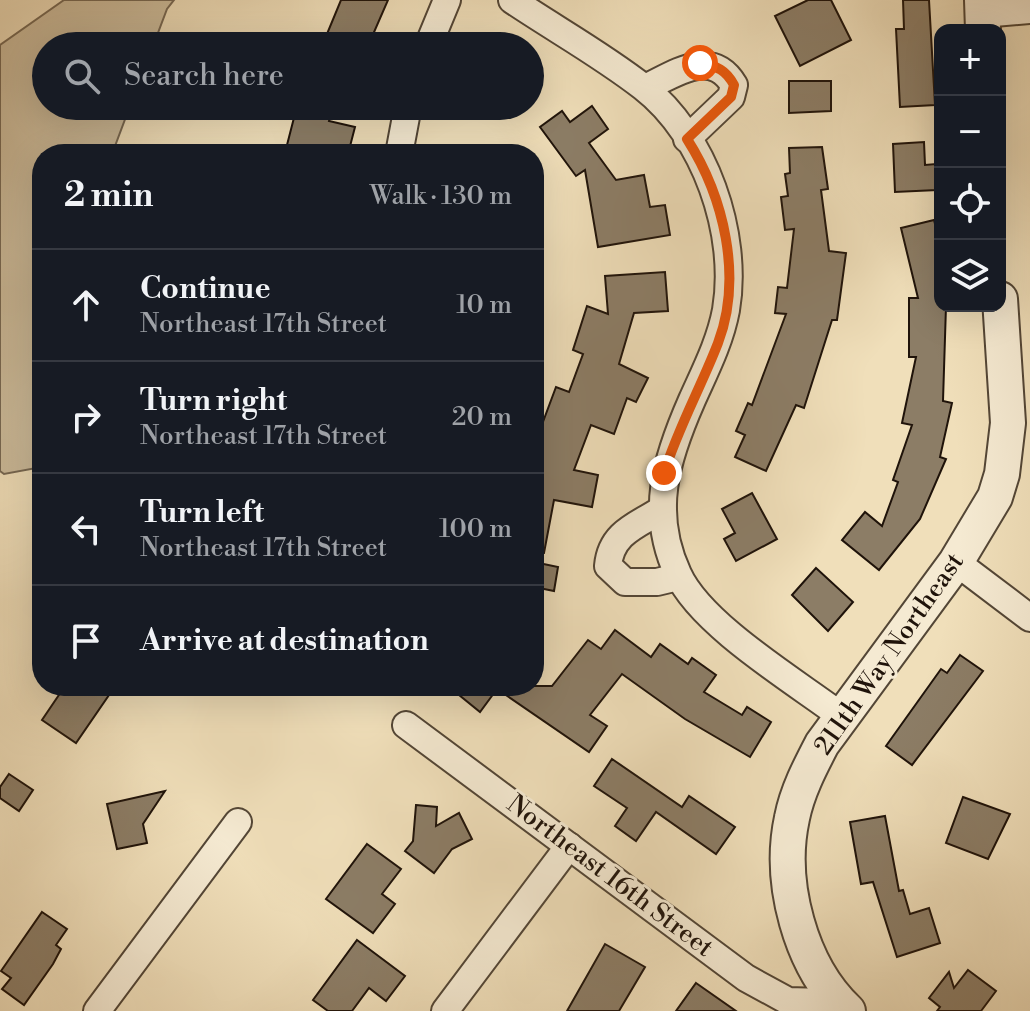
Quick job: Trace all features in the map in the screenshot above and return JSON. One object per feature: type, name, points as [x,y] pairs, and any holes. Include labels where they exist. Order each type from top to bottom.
[{"type":"street","points":[[434,32],[447,0]]},
{"type":"street","points":[[512,0],[645,88],[674,120],[701,161],[721,218],[730,266],[719,341],[675,439],[664,473],[663,509],[667,543],[678,577],[703,608],[731,634],[841,716]]},
{"type":"street","points":[[982,15],[1030,10]]},
{"type":"street","points":[[645,88],[700,63],[715,66],[728,74],[734,85],[731,97],[687,139]]},
{"type":"street","points":[[401,144],[405,120]]},
{"type":"street","name":"211th Way Northeast","points":[[832,1004],[802,937],[788,864],[792,818],[805,777],[841,716],[956,562],[986,515],[1002,474],[1008,423],[1001,312]]},
{"type":"street","points":[[663,509],[617,538],[609,552],[608,566],[625,582],[678,577]]},
{"type":"street","points":[[956,562],[1030,618]]},
{"type":"street","name":"Northeast 16th Street","points":[[406,725],[775,997],[832,1004]]},
{"type":"street","points":[[97,1011],[238,822]]},
{"type":"street","points":[[445,1011],[569,846]]},
{"type":"shaded area","points":[[64,0],[174,0],[158,32],[32,32],[32,120],[125,120],[116,144],[32,144],[32,469],[4,474],[0,471],[0,45]]},
{"type":"building","points":[[341,0],[388,0],[374,32],[328,32]]},
{"type":"building","points":[[808,0],[831,0],[851,40],[800,66],[775,16]]},
{"type":"building","points":[[903,0],[929,0],[934,105],[900,107],[896,29],[904,29]]},
{"type":"building","points":[[789,81],[831,81],[831,111],[789,113]]},
{"type":"building","points":[[592,106],[608,129],[589,143],[616,180],[644,175],[650,207],[665,205],[670,235],[598,247],[585,170],[576,176],[540,127],[562,111],[570,122]]},
{"type":"building","points":[[293,120],[329,120],[355,127],[351,144],[287,144]]},
{"type":"building","points":[[924,142],[925,165],[934,164],[934,190],[895,192],[893,144]]},
{"type":"building","points":[[822,147],[828,189],[821,190],[829,251],[846,253],[837,320],[832,320],[804,408],[796,405],[766,471],[735,457],[745,435],[736,431],[748,403],[752,405],[786,314],[775,313],[778,287],[787,288],[794,229],[785,230],[781,197],[788,196],[785,174],[790,173],[789,148]]},
{"type":"building","points":[[934,220],[934,312],[946,312],[943,401],[952,403],[940,457],[946,459],[920,519],[879,570],[842,540],[865,512],[882,526],[898,482],[893,480],[912,425],[902,423],[916,357],[909,357],[909,298],[918,298],[901,228]]},
{"type":"building","points":[[665,272],[668,311],[634,313],[619,364],[648,378],[636,402],[627,398],[614,434],[591,425],[574,470],[598,475],[592,507],[554,500],[544,553],[544,419],[556,387],[569,392],[583,354],[573,350],[587,306],[608,314],[605,276]]},
{"type":"building","points":[[752,493],[777,539],[736,561],[724,539],[735,533],[722,509]]},
{"type":"building","points":[[544,564],[558,567],[554,591],[544,589]]},
{"type":"building","points":[[816,568],[853,602],[828,631],[792,595]]},
{"type":"building","points":[[615,630],[651,657],[660,644],[688,664],[692,658],[716,675],[704,692],[742,715],[747,707],[771,722],[750,757],[685,719],[622,674],[590,715],[607,726],[589,752],[507,696],[544,696],[544,686],[552,686],[588,640],[601,649]]},
{"type":"building","points":[[960,655],[983,671],[912,765],[886,746],[941,669],[947,673]]},
{"type":"building","points":[[58,696],[108,696],[76,743],[42,720]]},
{"type":"building","points":[[460,696],[492,696],[480,712]]},
{"type":"building","points":[[612,759],[682,807],[689,796],[735,827],[716,854],[656,812],[636,841],[615,826],[627,808],[594,786]]},
{"type":"building","points":[[9,774],[33,790],[19,811],[0,798],[0,787]]},
{"type":"building","points":[[165,791],[143,824],[147,843],[117,849],[107,804]]},
{"type":"building","points":[[963,797],[1010,814],[988,859],[946,843]]},
{"type":"building","points":[[416,805],[437,807],[436,826],[459,813],[472,839],[452,849],[434,873],[405,851],[413,841]]},
{"type":"building","points":[[885,816],[899,891],[903,890],[910,914],[929,908],[940,943],[897,957],[873,882],[861,884],[850,822]]},
{"type":"building","points":[[367,844],[401,869],[382,894],[395,904],[373,933],[326,899]]},
{"type":"building","points":[[42,912],[67,929],[56,945],[61,949],[53,964],[24,1005],[2,989],[11,978],[1,971]]},
{"type":"building","points":[[357,940],[405,976],[386,1001],[369,988],[352,1011],[328,1011],[313,1000]]},
{"type":"building","points":[[605,944],[645,967],[619,1011],[567,1011]]},
{"type":"building","points":[[968,970],[996,991],[981,1011],[937,1011],[940,1007],[929,998],[949,972],[954,988]]},
{"type":"building","points":[[696,983],[736,1011],[676,1011]]},
{"type":"route","points":[[664,473],[675,439],[719,341],[730,266],[721,218],[701,161],[687,139],[731,97],[734,85],[728,74],[715,66],[700,63]]}]
